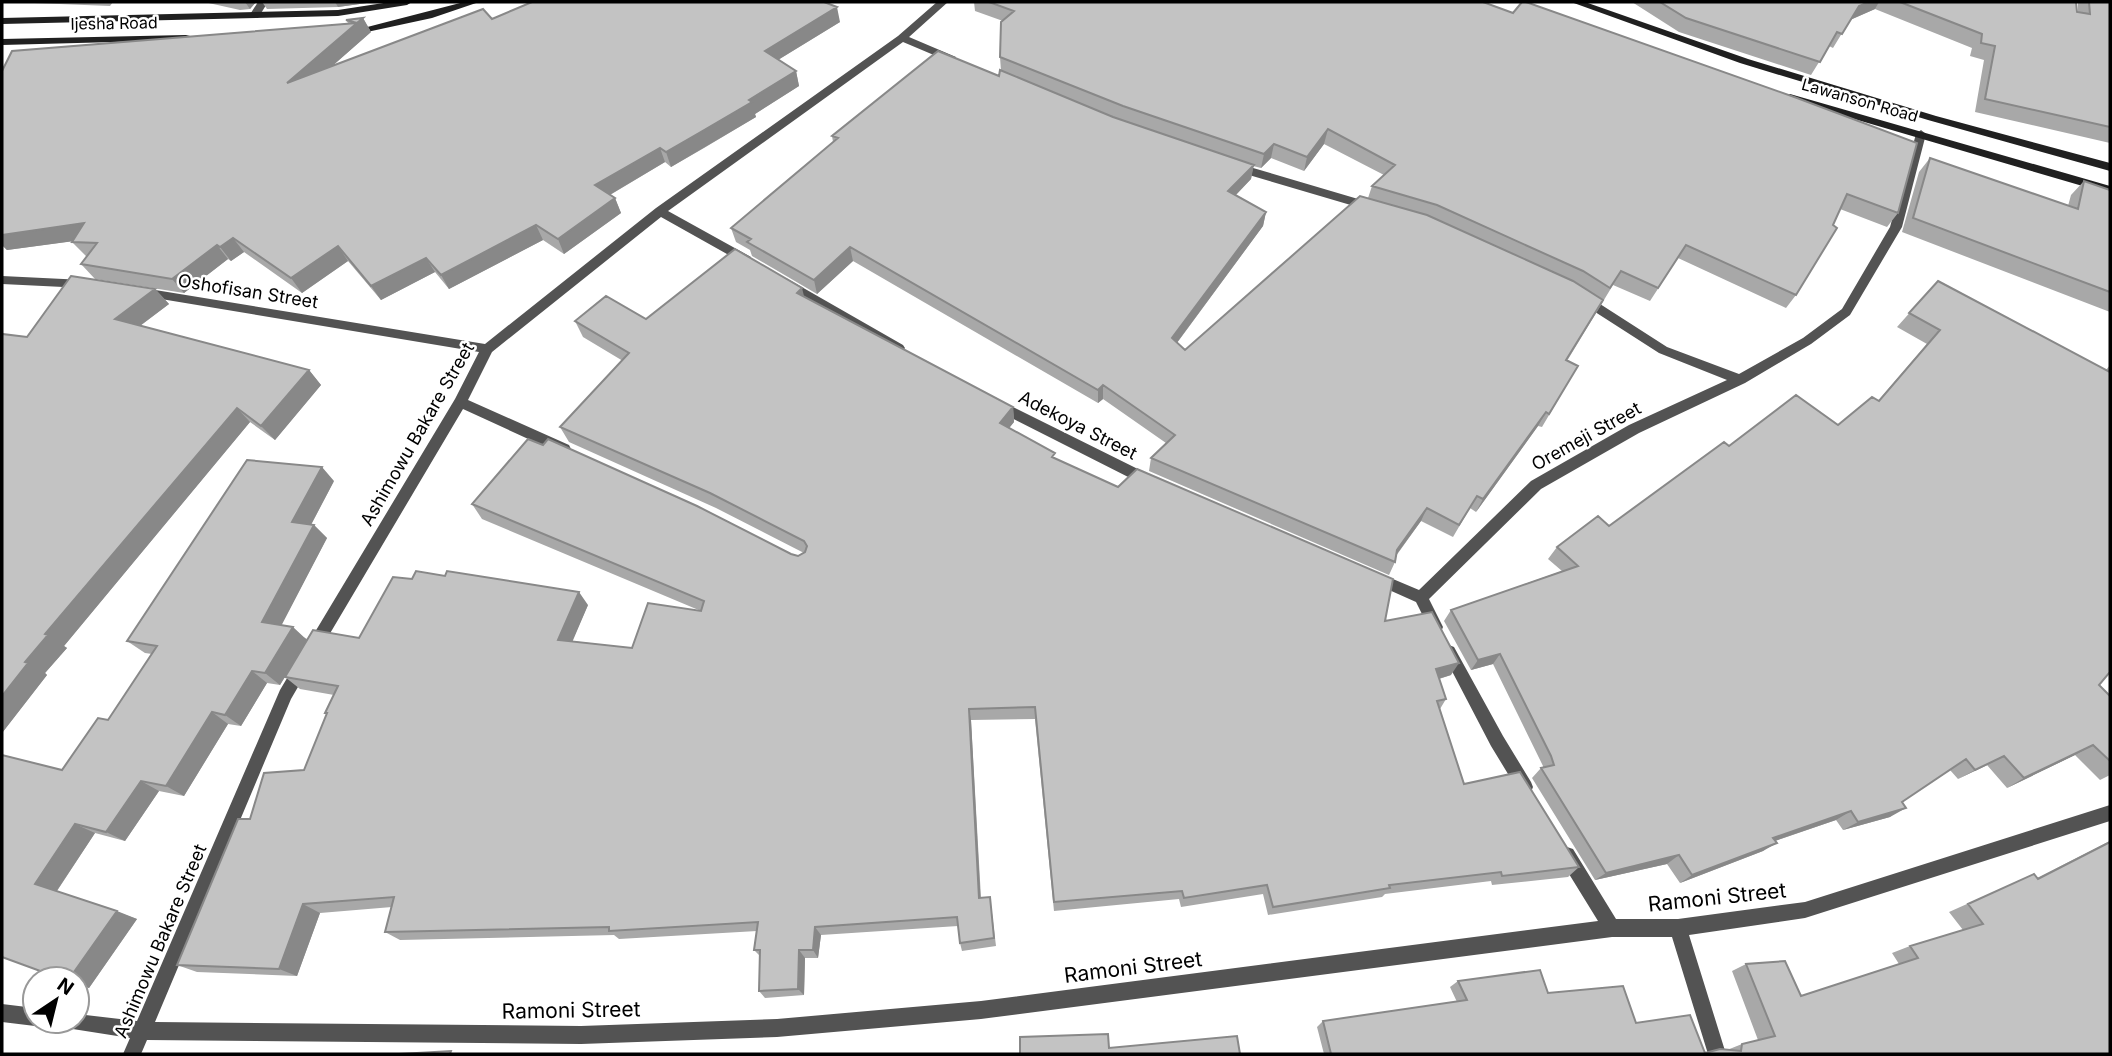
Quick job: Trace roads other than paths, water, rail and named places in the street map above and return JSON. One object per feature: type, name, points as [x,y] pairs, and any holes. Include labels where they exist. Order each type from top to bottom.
[{"type":"main road","name":"Ijesha Road","points":[[2,21],[338,13],[407,2]]},
{"type":"main road","points":[[341,33],[402,22],[474,2]]},
{"type":"main road","name":"Lawanson Road","points":[[1576,2],[1744,61],[1932,118],[2110,167]]},
{"type":"main road","name":"Ijesha Road","points":[[2,42],[192,38]]},
{"type":"main road","name":"Lawanson Road","points":[[1780,94],[2110,190]]},
{"type":"street","points":[[254,16],[263,2]]},
{"type":"street","name":"Ashimowu Bakare Street","points":[[132,1054],[285,695],[460,402],[486,349],[660,211],[902,38],[943,2]]},
{"type":"street","points":[[902,38],[967,65]]},
{"type":"street","name":"Oremeji Street","points":[[1422,598],[1536,485],[1634,429],[1740,380],[1807,341],[1846,312],[1896,227],[1921,134]]},
{"type":"street","points":[[1225,163],[1389,213]]},
{"type":"street","points":[[660,211],[909,354]]},
{"type":"street","points":[[2,280],[93,285]]},
{"type":"street","name":"Oshofisan Street","points":[[130,290],[486,349]]},
{"type":"street","points":[[1571,290],[1663,350],[1740,380]]},
{"type":"street","name":"Adekoya Street","points":[[992,401],[1165,488]]},
{"type":"street","points":[[460,402],[580,457]]},
{"type":"street","points":[[1364,573],[1422,598],[1497,741],[1533,799]]},
{"type":"street","name":"Ramoni Street","points":[[91,1024],[143,1031],[582,1035],[777,1028],[981,1010],[1612,928],[1678,929],[1805,910],[2110,813]]},
{"type":"street","points":[[1561,846],[1612,928]]},
{"type":"street","points":[[1678,929],[1717,1054]]},
{"type":"street","points":[[2,1013],[21,1015]]}]
